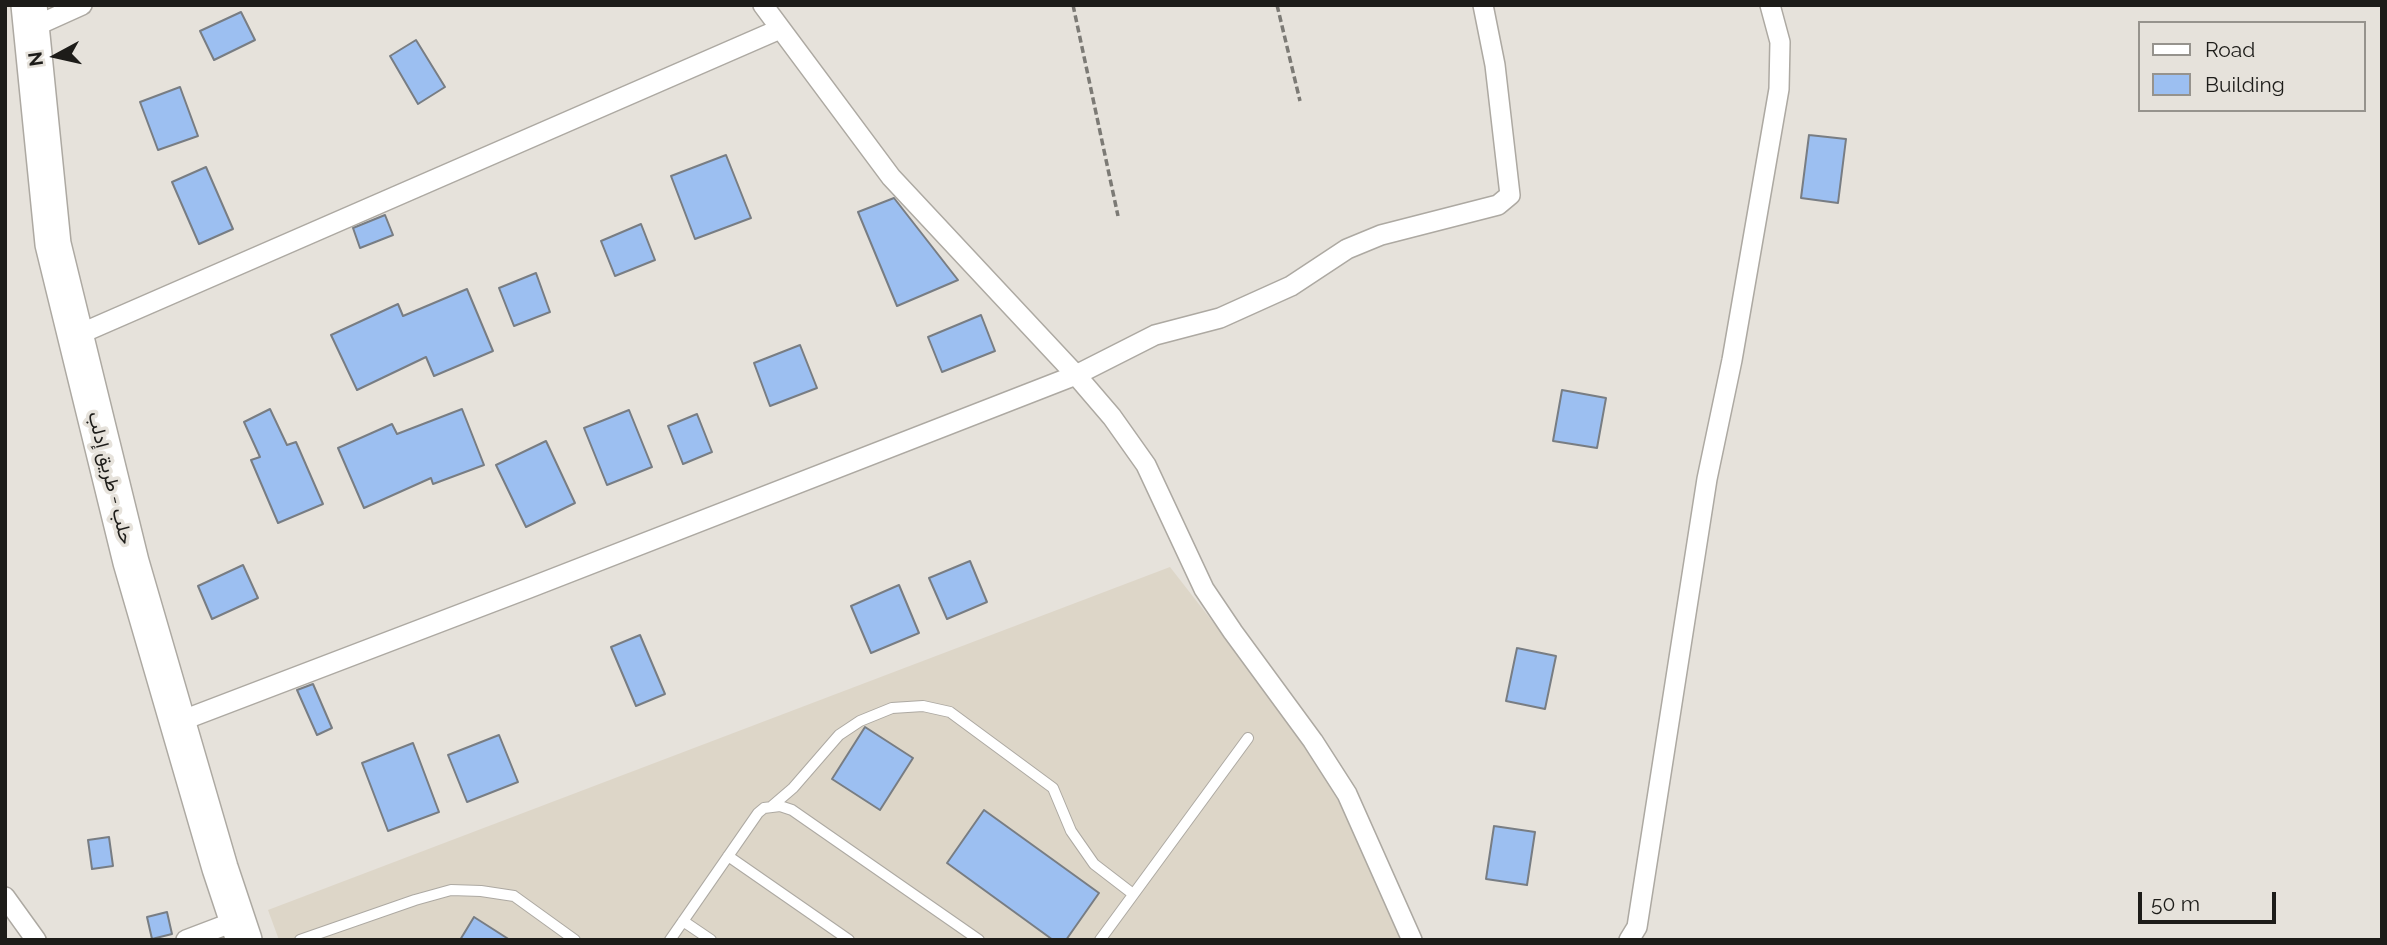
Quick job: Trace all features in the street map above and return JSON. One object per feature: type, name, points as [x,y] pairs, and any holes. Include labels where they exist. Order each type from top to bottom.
[{"type":"highway","name":"حلب - طريق إدلب","points":[[30,16],[53,244],[131,562],[240,930]]},
{"type":"street","points":[[30,16],[82,5]]},
{"type":"street","points":[[763,5],[891,177],[1076,374],[1112,417],[1146,465],[1203,589],[1313,741],[1347,794],[1412,940]]},
{"type":"street","points":[[178,722],[530,588],[1076,374],[1155,335],[1220,318],[1290,286],[1347,249],[1381,235],[1498,205],[1510,195],[1495,65],[1483,5]]},
{"type":"street","points":[[1629,940],[1637,927],[1707,479],[1732,360],[1779,89],[1780,42],[1770,5]]},
{"type":"street","points":[[75,336],[780,29]]},
{"type":"street","points":[[5,897],[36,940]]},
{"type":"street","points":[[186,940],[240,930]]},
{"type":"lane","points":[[670,940],[758,813],[772,806],[793,788],[839,735],[860,721],[892,708],[923,706],[950,712],[1053,788],[1071,831],[1094,864],[1133,894]]},
{"type":"lane","points":[[1100,940],[1248,738]]},
{"type":"lane","points":[[772,806],[793,810],[979,940]]},
{"type":"lane","points":[[728,856],[849,940]]},
{"type":"lane","points":[[300,940],[451,890],[514,896],[575,940]]},
{"type":"lane","points":[[683,921],[711,940]]},
{"type":"path","points":[[1073,5],[1118,216]]},
{"type":"path","points":[[1277,5],[1300,101]]},
{"type":"shaded area","points":[[1170,567],[1357,807],[1405,940],[279,940],[268,910]]},
{"type":"building","points":[[241,12],[255,40],[214,60],[200,31]]},
{"type":"building","points":[[416,40],[445,87],[418,104],[390,56]]},
{"type":"building","points":[[180,87],[198,136],[158,150],[140,102]]},
{"type":"building","points":[[1809,135],[1846,139],[1838,203],[1801,198]]},
{"type":"building","points":[[726,155],[751,218],[695,239],[671,176]]},
{"type":"building","points":[[206,167],[233,229],[199,244],[172,182]]},
{"type":"building","points":[[894,198],[958,280],[897,306],[858,212]]},
{"type":"building","points":[[385,215],[393,235],[360,248],[353,228]]},
{"type":"building","points":[[641,224],[655,260],[615,276],[601,241]]},
{"type":"building","points":[[536,273],[550,312],[514,326],[499,288]]},
{"type":"building","points":[[467,289],[493,351],[434,376],[426,357],[357,390],[331,335],[398,304],[403,316]]},
{"type":"building","points":[[981,315],[995,351],[942,372],[928,337]]},
{"type":"building","points":[[800,345],[817,388],[770,406],[754,363]]},
{"type":"building","points":[[1562,390],[1606,398],[1597,448],[1553,441]]},
{"type":"building","points":[[270,409],[287,445],[296,442],[323,504],[278,523],[251,460],[260,457],[244,422]]},
{"type":"building","points":[[462,409],[484,465],[433,484],[431,478],[364,508],[338,448],[392,424],[397,434]]},
{"type":"building","points":[[629,410],[652,467],[607,485],[584,428]]},
{"type":"building","points":[[697,414],[712,452],[683,464],[668,426]]},
{"type":"building","points":[[546,441],[575,503],[526,527],[496,465]]},
{"type":"building","points":[[970,561],[987,602],[947,619],[929,578]]},
{"type":"building","points":[[243,565],[258,598],[212,619],[198,586]]},
{"type":"building","points":[[899,585],[919,633],[871,653],[851,606]]},
{"type":"building","points":[[640,635],[665,694],[636,706],[611,647]]},
{"type":"building","points":[[1517,648],[1556,656],[1545,709],[1506,701]]},
{"type":"building","points":[[313,684],[332,728],[317,735],[297,690]]},
{"type":"building","points":[[865,727],[913,758],[880,810],[832,779]]},
{"type":"building","points":[[499,735],[518,782],[467,802],[448,755]]},
{"type":"building","points":[[413,743],[439,812],[388,831],[362,763]]},
{"type":"building","points":[[984,810],[1099,893],[1066,940],[1053,940],[947,863]]},
{"type":"building","points":[[1494,826],[1535,832],[1527,885],[1486,879]]},
{"type":"building","points":[[109,837],[113,866],[92,869],[88,840]]},
{"type":"building","points":[[167,912],[172,934],[152,939],[147,917]]},
{"type":"building","points":[[474,917],[510,940],[460,940]]}]
